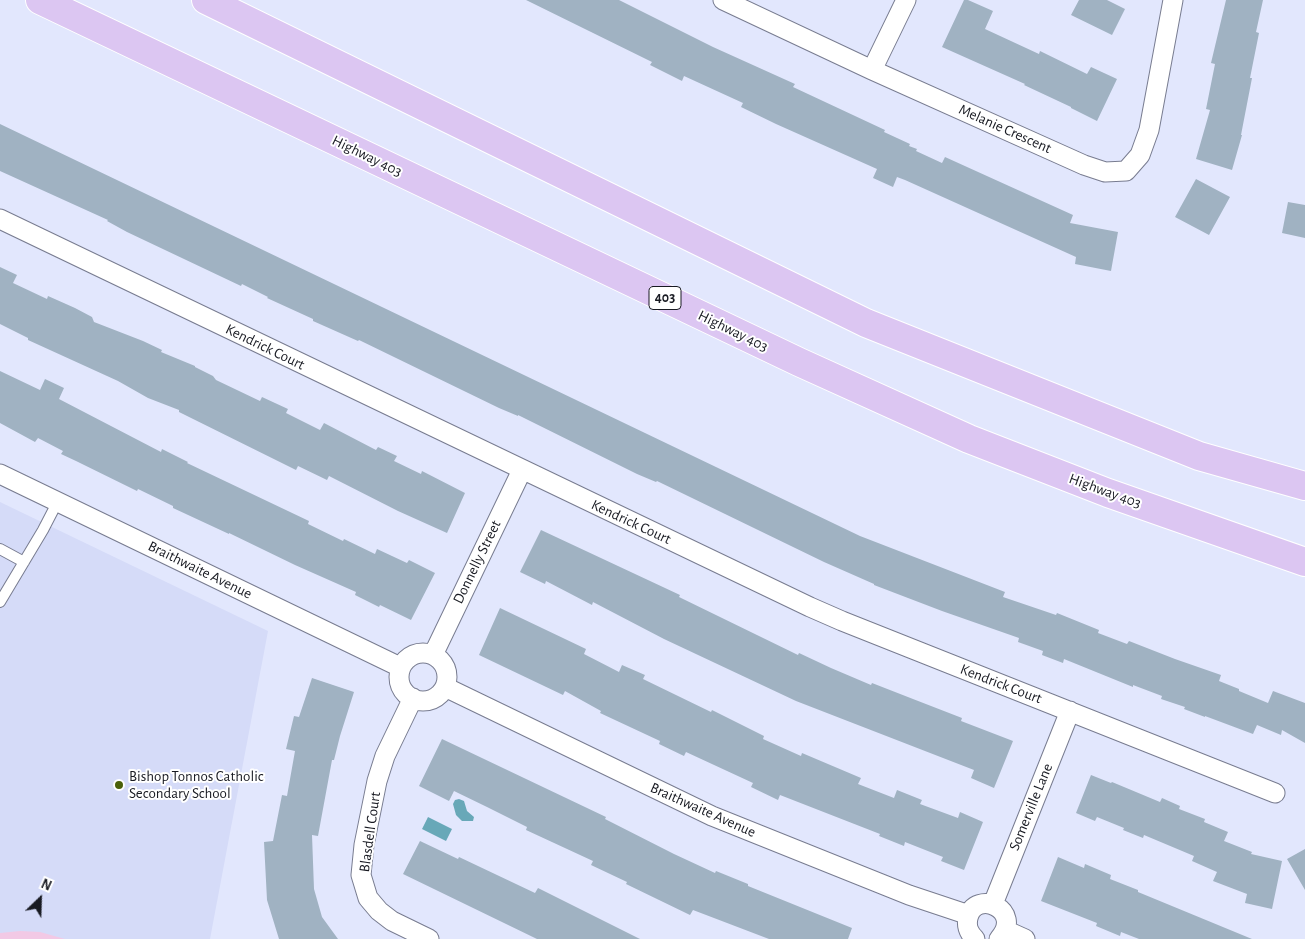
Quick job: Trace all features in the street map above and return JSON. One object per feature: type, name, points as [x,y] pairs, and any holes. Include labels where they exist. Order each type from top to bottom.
[{"type":"highway","name":"Highway 403","points":[[40,0],[799,362],[969,438],[1108,493],[1305,562]]},
{"type":"highway","points":[[206,0],[866,323],[1199,456],[1305,486]]},
{"type":"street","name":"Melanie Crescent","points":[[723,0],[872,70],[1084,165],[1105,172],[1126,170],[1140,155],[1149,130],[1173,0]]},
{"type":"street","points":[[872,70],[906,0]]},
{"type":"street","name":"Kendrick Court","points":[[0,219],[522,470],[842,621],[1275,793]]},
{"type":"street","name":"Donnelly Street","points":[[433,655],[522,470]]},
{"type":"street","name":"Braithwaite Avenue","points":[[0,474],[400,667]]},
{"type":"street","points":[[424,652],[433,655],[444,664],[447,680],[445,687],[435,699],[420,702],[406,695],[401,689],[398,682],[400,667],[404,660],[417,653],[424,652]]},
{"type":"street","name":"Braithwaite Avenue","points":[[445,687],[712,816],[909,895],[969,915]]},
{"type":"street","name":"Blasdell Court","points":[[413,698],[385,756],[377,781],[364,845],[361,875],[368,898],[379,912],[392,921],[429,939]]},
{"type":"street","name":"Somerville Lane","points":[[992,904],[1070,711]]},
{"type":"street","points":[[975,939],[969,932],[967,923],[969,915],[974,908],[981,904],[992,904],[1002,911],[1005,916],[1002,934],[1025,939]]},
{"type":"lane","points":[[0,602],[58,501]]},
{"type":"lane","points":[[0,548],[24,562]]},
{"type":"shaded area","name":"Bishop Tonnos Catholic Secondary School","points":[[0,502],[268,631],[210,939],[0,939]]},
{"type":"shaded area","points":[[455,800],[464,801],[467,811],[474,817],[473,821],[462,821],[456,815],[453,804]]},
{"type":"shaded area","points":[[428,817],[452,829],[446,841],[422,829]]},
{"type":"shaded area","points":[[40,932],[65,939],[0,939],[0,933]]},
{"type":"building","points":[[526,0],[619,0],[713,47],[795,84],[793,87],[885,130],[884,132],[910,144],[909,146],[917,149],[916,151],[942,163],[945,157],[1073,215],[1070,223],[1118,232],[1111,271],[1075,264],[1076,257],[905,180],[897,177],[893,187],[873,178],[877,169],[776,124],[741,107],[743,103],[684,76],[682,81],[650,65],[652,62]]},
{"type":"building","points":[[964,0],[993,11],[985,29],[1039,54],[1040,51],[1087,74],[1091,67],[1117,79],[1097,121],[1025,84],[942,47]]},
{"type":"building","points":[[1079,0],[1107,0],[1125,9],[1112,35],[1071,15]]},
{"type":"building","points":[[1226,0],[1263,0],[1256,32],[1259,33],[1242,135],[1232,170],[1196,159],[1210,110],[1206,109],[1215,64],[1211,63]]},
{"type":"building","points":[[0,124],[860,536],[1005,592],[1003,597],[1056,615],[1057,613],[1099,630],[1098,633],[1127,644],[1129,641],[1221,675],[1219,681],[1268,703],[1273,691],[1305,703],[1305,743],[1282,730],[1281,735],[1257,725],[1253,734],[1205,717],[1184,709],[1185,707],[1161,699],[1162,696],[1133,685],[1133,687],[1064,659],[1063,663],[1042,655],[1043,651],[1018,642],[1019,638],[874,585],[657,481],[637,474],[359,340],[313,321],[313,319],[267,298],[242,284],[241,286],[127,232],[108,220],[0,171]]},
{"type":"building","points":[[1196,179],[1230,197],[1209,235],[1175,217]]},
{"type":"building","points":[[1288,202],[1305,205],[1305,238],[1282,233]]},
{"type":"building","points":[[0,267],[17,275],[13,283],[47,299],[48,296],[75,308],[92,317],[94,322],[162,350],[161,352],[195,366],[213,376],[216,380],[260,401],[262,397],[288,409],[286,413],[320,430],[324,423],[376,450],[378,447],[397,456],[394,461],[421,474],[422,471],[465,493],[447,533],[398,511],[329,476],[327,480],[298,466],[296,470],[179,412],[179,410],[148,398],[118,381],[28,340],[28,338],[0,324]]},
{"type":"building","points":[[0,371],[40,390],[45,379],[64,388],[59,399],[161,452],[162,449],[187,463],[309,521],[308,524],[343,541],[344,539],[375,554],[377,549],[407,563],[409,560],[435,573],[411,620],[380,605],[379,607],[355,595],[356,592],[61,454],[63,451],[38,438],[35,442],[0,423]]},
{"type":"building","points":[[541,530],[680,595],[679,597],[798,655],[799,653],[871,685],[872,683],[962,718],[961,721],[1013,741],[994,788],[971,778],[974,770],[796,701],[664,639],[593,602],[592,605],[546,581],[545,584],[520,572]]},
{"type":"building","points":[[500,608],[586,649],[584,654],[619,672],[622,665],[645,675],[643,679],[764,736],[763,739],[801,756],[802,753],[861,778],[858,784],[894,798],[897,790],[922,800],[920,804],[958,818],[960,812],[983,822],[964,870],[941,861],[943,857],[905,842],[904,846],[879,836],[880,834],[780,795],[778,800],[751,787],[753,783],[686,752],[684,756],[659,744],[660,741],[600,713],[601,711],[565,691],[563,695],[479,655]]},
{"type":"building","points":[[312,678],[354,692],[334,760],[332,760],[318,836],[312,835],[314,889],[322,917],[338,939],[279,939],[267,900],[264,842],[273,841],[282,795],[287,796],[295,751],[286,749],[294,716],[299,717]]},
{"type":"building","points":[[442,739],[606,817],[605,819],[715,873],[716,871],[852,928],[848,939],[769,939],[693,910],[690,915],[591,865],[593,861],[526,830],[527,827],[454,791],[449,801],[419,786]]},
{"type":"building","points":[[1091,775],[1160,802],[1162,798],[1180,806],[1179,809],[1205,819],[1204,822],[1228,832],[1224,841],[1252,852],[1251,854],[1282,861],[1272,909],[1245,903],[1247,894],[1213,881],[1217,872],[1192,861],[1194,856],[1144,835],[1143,838],[1123,830],[1124,828],[1097,817],[1095,821],[1076,813]]},
{"type":"building","points":[[420,841],[535,893],[538,888],[640,939],[537,939],[403,874]]},
{"type":"building","points":[[1305,849],[1305,890],[1287,859]]},
{"type":"building","points":[[1058,857],[1084,868],[1085,864],[1111,875],[1110,879],[1138,890],[1138,892],[1252,939],[1139,939],[1121,932],[1120,936],[1096,926],[1097,923],[1041,901]]},
{"type":"place","name":"Bishop Tonnos Catholic Secondary School","points":[[119,785]]}]
